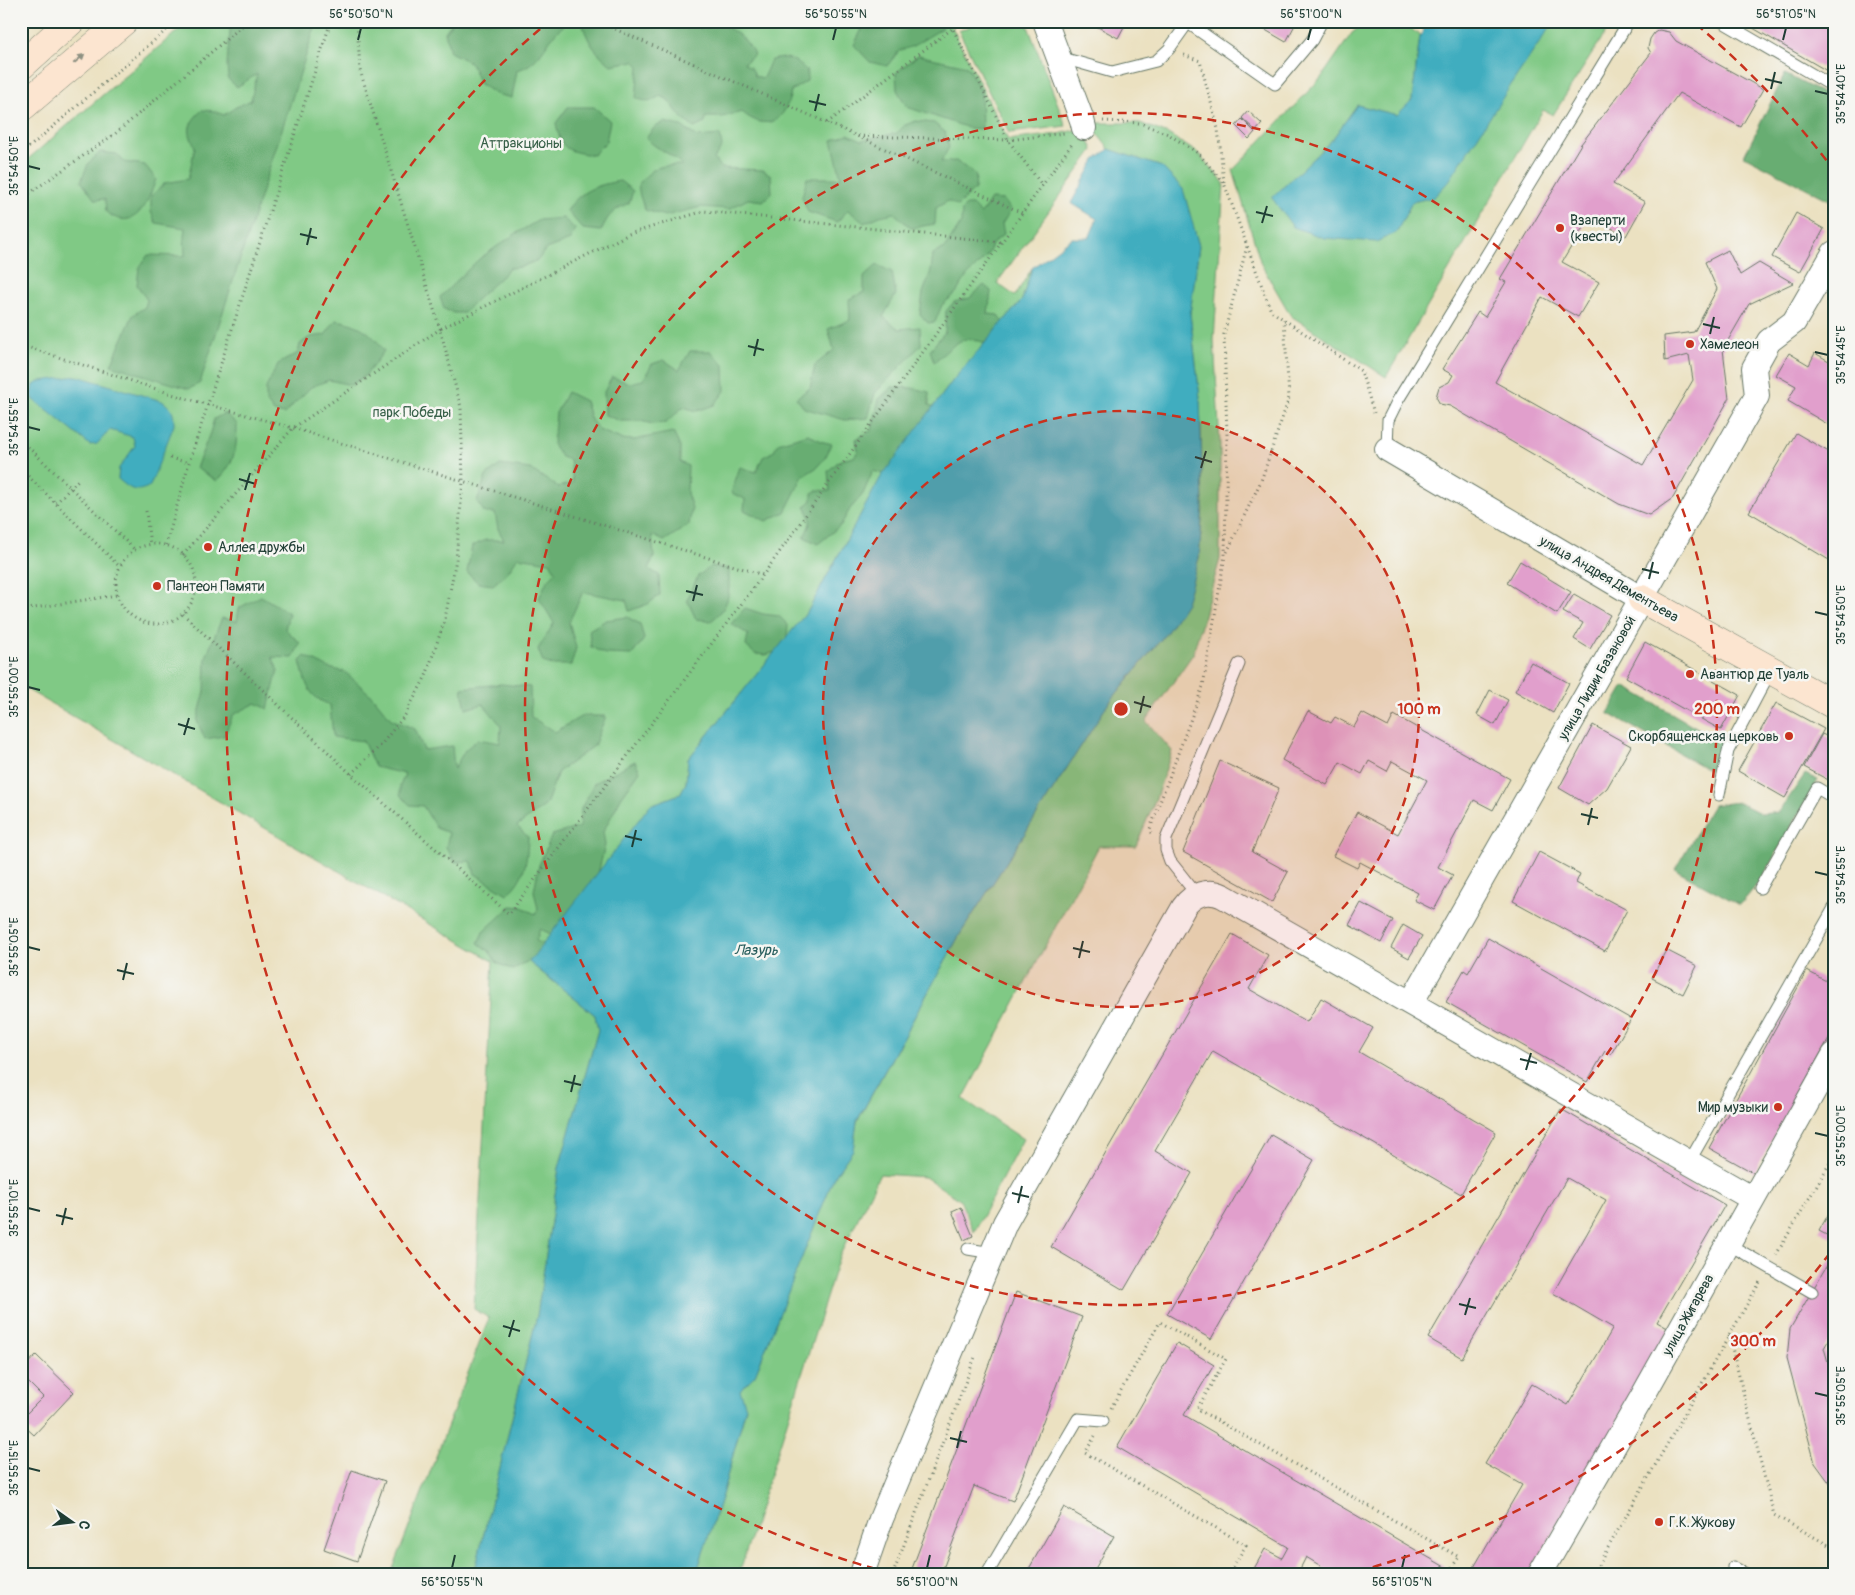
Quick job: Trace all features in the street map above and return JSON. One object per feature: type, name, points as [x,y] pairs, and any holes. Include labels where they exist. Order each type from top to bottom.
[{"type":"street","points":[[42,90],[21,66],[71,21]]},
{"type":"street","points":[[21,108],[124,21]]},
{"type":"street","points":[[1045,21],[1083,124]]},
{"type":"street","name":"улица Лидии Базановой","points":[[1411,1003],[1757,396],[1754,368],[1769,341],[1794,322],[1834,253]]},
{"type":"street","name":"улица Андрея Дементьева","points":[[1387,449],[1642,599],[1834,706]]},
{"type":"street","points":[[862,1574],[885,1510],[1005,1223],[1184,908],[1188,902],[1198,895],[1213,893],[1222,896],[1753,1199]]},
{"type":"street","name":"улица Жигарева","points":[[1540,1574],[1834,1055]]},
{"type":"lane","points":[[1059,56],[1112,72],[1156,62],[1169,49],[1188,22],[1275,84],[1312,40],[1322,21]]},
{"type":"lane","points":[[1387,449],[1388,420],[1398,400],[1629,21]]},
{"type":"lane","points":[[1721,21],[1834,87]]},
{"type":"lane","points":[[1198,895],[1170,861],[1166,850],[1166,838],[1239,664]]},
{"type":"lane","points":[[1719,795],[1728,751],[1771,670]]},
{"type":"lane","points":[[1760,888],[1817,788],[1834,798]]},
{"type":"lane","points":[[1689,1162],[1834,908]]},
{"type":"lane","points":[[1728,1244],[1812,1292]]},
{"type":"lane","points":[[968,1249],[992,1253]]},
{"type":"lane","points":[[987,1574],[1078,1419],[1103,1422]]},
{"type":"lane","points":[[1733,1566],[1746,1574]]},
{"type":"path","points":[[21,154],[177,21]]},
{"type":"path","points":[[21,199],[116,133],[248,21]]},
{"type":"path","points":[[166,545],[189,463],[331,21]]},
{"type":"path","points":[[351,774],[380,746],[405,715],[426,676],[447,610],[456,559],[463,481],[461,407],[440,329],[360,70],[357,21]]},
{"type":"path","points":[[597,21],[857,136],[1022,213]]},
{"type":"path","points":[[949,21],[1008,140],[1042,185]]},
{"type":"path","points":[[827,123],[953,28],[968,21]]},
{"type":"path","points":[[1169,49],[1200,61],[1218,129],[1224,183],[1271,311],[1361,371],[1387,449]]},
{"type":"path","points":[[857,136],[1008,140],[1061,133],[1083,124],[1140,123],[1168,134],[1198,153],[1224,183]]},
{"type":"path","points":[[183,614],[351,774],[509,914],[763,575],[1002,242],[1083,124]]},
{"type":"path","points":[[183,555],[293,428],[440,329],[629,234],[704,211],[1002,242]]},
{"type":"path","points":[[1166,850],[1155,840],[1150,829],[1203,686],[1225,555],[1227,435],[1224,334],[1247,246]]},
{"type":"path","points":[[1225,555],[1261,481],[1289,398],[1284,319]]},
{"type":"path","points":[[21,345],[763,575]]},
{"type":"path","points":[[21,440],[135,550]]},
{"type":"path","points":[[170,458],[189,463]]},
{"type":"path","points":[[21,469],[120,567]]},
{"type":"path","points":[[56,503],[79,479]]},
{"type":"path","points":[[146,511],[150,545]]},
{"type":"path","points":[[150,545],[166,545],[183,555],[190,563],[195,573],[195,595],[183,614],[174,621],[151,624],[140,621],[129,614],[122,606],[117,595],[116,585],[120,567],[135,550],[150,545]]},
{"type":"path","points":[[21,610],[117,595]]},
{"type":"path","points":[[1229,1574],[1246,1545],[1085,1453],[1160,1322],[1226,1359],[1197,1410],[1459,1557],[1450,1570]]},
{"type":"path","points":[[1729,1335],[1774,1515],[1834,1548]]},
{"type":"path","points":[[893,1574],[977,1351]]},
{"type":"path","points":[[1593,1574],[1704,1378]]},
{"type":"green space","name":"парк Победы","points":[[189,21],[949,21],[1008,140],[1058,134],[1084,128],[1093,150],[997,283],[1015,296],[1032,268],[1022,300],[954,379],[881,477],[808,611],[688,759],[686,783],[680,794],[650,806],[529,962],[595,1015],[598,1030],[559,1168],[537,1316],[474,1574],[391,1574],[489,1318],[474,1309],[493,961],[21,686],[21,165]]},
{"type":"green space","points":[[231,21],[317,21],[200,383],[189,389],[111,365],[133,315],[145,307],[147,300],[137,285],[139,268],[148,255],[185,256],[185,228],[156,223],[151,212],[151,196],[165,183],[188,179],[195,147],[190,136],[190,127],[202,110],[214,111],[224,115],[251,100],[257,74],[237,87],[228,79],[227,64]]},
{"type":"green space","points":[[453,21],[568,21],[530,65],[517,70],[512,98],[496,94],[480,84],[471,63],[450,52],[445,32]]},
{"type":"green space","points":[[589,21],[697,21],[700,29],[714,24],[723,26],[739,35],[751,48],[754,55],[744,63],[752,69],[755,76],[763,78],[771,60],[787,58],[798,63],[807,71],[807,81],[791,91],[785,110],[774,121],[760,122],[742,112],[722,117],[706,117],[705,123],[694,128],[682,118],[667,99],[660,96],[648,101],[636,98],[639,66],[634,61],[611,65],[597,52],[588,39],[583,26]]},
{"type":"green space","points":[[858,21],[942,21],[941,29],[913,46],[899,51],[887,66],[870,62],[854,45],[862,29]]},
{"type":"green space","points":[[982,21],[1026,21],[1066,126],[1009,133],[959,31]]},
{"type":"green space","points":[[1367,21],[1402,21],[1420,36],[1412,100],[1397,115],[1357,105],[1331,141],[1272,198],[1396,233],[1412,202],[1434,197],[1554,21],[1613,21],[1553,115],[1543,110],[1386,377],[1291,316],[1261,264],[1233,170],[1321,78],[1352,33]]},
{"type":"green space","points":[[918,55],[967,66],[981,91],[982,129],[969,128],[907,107],[897,90],[896,73]]},
{"type":"green space","points":[[1785,74],[1834,99],[1833,202],[1744,156]]},
{"type":"green space","points":[[568,107],[594,107],[610,121],[606,142],[593,155],[566,148],[560,139],[556,123]]},
{"type":"green space","points":[[916,121],[934,123],[945,132],[949,147],[941,162],[956,161],[976,175],[975,189],[958,206],[948,201],[936,208],[935,224],[911,228],[894,213],[880,216],[864,223],[848,210],[837,222],[808,212],[802,197],[807,178],[841,178],[832,140],[848,134],[862,140],[897,133],[905,125]]},
{"type":"green space","points":[[664,122],[681,126],[697,137],[720,135],[722,147],[714,159],[721,168],[763,170],[771,175],[772,193],[763,201],[748,199],[729,209],[701,207],[665,216],[645,210],[638,185],[648,174],[657,168],[682,165],[646,138],[654,128]]},
{"type":"green space","points":[[1089,123],[1140,123],[1168,134],[1198,153],[1224,183],[1214,340],[1220,444],[1220,559],[1193,654],[1146,721],[1172,751],[1156,798],[1136,846],[1099,846],[963,1099],[1023,1139],[974,1232],[960,1200],[925,1177],[880,1174],[839,1257],[739,1574],[696,1574],[722,1495],[746,1408],[740,1390],[755,1375],[834,1177],[853,1150],[857,1122],[959,936],[1108,704],[1167,632],[1199,558],[1203,506],[1200,398],[1190,314],[1199,246],[1182,189],[1162,167],[1109,149]]},
{"type":"green space","points":[[100,152],[117,154],[124,162],[145,165],[156,179],[144,206],[132,218],[125,220],[116,218],[106,212],[105,199],[95,200],[81,181],[88,164]]},
{"type":"green space","points":[[620,181],[633,191],[629,203],[612,214],[601,231],[583,229],[567,211],[583,193],[604,184]]},
{"type":"green space","points":[[991,199],[1004,200],[1011,210],[1002,224],[1004,234],[993,243],[987,256],[967,276],[956,293],[942,305],[935,322],[928,323],[920,314],[923,293],[931,271],[933,254],[945,248],[961,223],[962,210],[966,205],[972,205],[981,214]]},
{"type":"green space","points":[[563,218],[575,229],[570,240],[546,249],[538,260],[521,267],[510,268],[464,313],[454,313],[444,309],[440,297],[479,259],[539,220]]},
{"type":"green space","points":[[877,265],[892,272],[896,294],[883,317],[899,329],[920,327],[921,345],[875,393],[868,418],[845,420],[804,408],[796,398],[810,388],[815,365],[834,350],[828,329],[850,320],[849,299],[864,292],[864,277]]},
{"type":"green space","points":[[984,285],[991,291],[988,314],[998,315],[1006,326],[993,345],[968,339],[964,340],[955,344],[934,362],[930,350],[945,332],[946,311],[954,302],[970,298]]},
{"type":"green space","points":[[336,320],[358,326],[369,333],[384,351],[366,375],[351,385],[329,380],[311,387],[284,414],[274,412],[266,401],[266,388],[278,364],[298,353],[300,344],[310,337],[325,335]]},
{"type":"green space","points":[[690,351],[711,351],[724,365],[725,391],[714,405],[697,411],[683,407],[666,423],[652,424],[641,421],[620,421],[605,415],[604,392],[612,377],[630,383],[643,380],[652,364],[664,360],[679,370]]},
{"type":"green space","points":[[892,387],[912,388],[929,392],[929,405],[940,411],[891,476],[873,471],[863,494],[850,509],[841,525],[818,544],[804,537],[810,522],[805,507],[812,500],[812,493],[818,490],[830,491],[828,471],[840,460],[854,457],[858,451],[856,439],[872,430],[879,399]]},
{"type":"green space","points":[[567,392],[585,401],[591,420],[599,430],[621,439],[634,440],[673,432],[680,447],[680,462],[688,466],[687,493],[692,508],[689,525],[664,541],[652,535],[654,557],[649,569],[659,575],[660,595],[648,604],[629,611],[626,600],[583,592],[569,622],[576,648],[571,665],[552,665],[543,662],[538,649],[554,623],[539,598],[547,581],[556,572],[550,562],[518,557],[507,573],[493,585],[478,583],[467,572],[472,546],[486,540],[504,540],[498,529],[495,513],[485,513],[477,502],[486,476],[500,465],[530,469],[558,487],[573,483],[570,460],[561,457],[553,444],[556,413]]},
{"type":"green space","points":[[225,413],[237,424],[236,440],[231,462],[217,481],[196,468],[214,419]]},
{"type":"green space","points":[[808,434],[820,441],[832,444],[825,458],[816,468],[803,476],[785,512],[766,521],[744,510],[745,499],[731,493],[740,467],[756,472],[763,457],[773,452],[778,443]]},
{"type":"green space","points":[[711,566],[729,569],[728,598],[722,610],[711,621],[696,619],[687,600],[698,576]]},
{"type":"green space","points":[[261,596],[289,613],[285,629],[300,643],[293,658],[272,657],[278,670],[268,709],[256,703],[233,715],[224,736],[205,739],[197,721],[205,691],[206,657],[222,618],[237,621],[239,608]]},
{"type":"green space","points":[[745,608],[763,614],[779,616],[788,625],[786,648],[766,655],[755,654],[746,646],[748,634],[731,624]]},
{"type":"green space","points":[[627,617],[640,624],[644,639],[632,655],[605,654],[591,647],[589,630],[606,620]]},
{"type":"green space","points":[[305,656],[329,668],[345,672],[373,697],[391,719],[415,729],[424,750],[452,746],[454,769],[465,750],[478,739],[500,743],[501,725],[483,704],[466,709],[462,688],[501,684],[530,687],[531,717],[555,732],[582,716],[606,716],[594,746],[558,772],[546,805],[517,826],[528,837],[526,861],[518,882],[507,894],[475,874],[471,861],[455,862],[446,847],[449,833],[436,828],[423,806],[410,805],[400,795],[400,786],[405,774],[375,767],[363,741],[333,737],[330,705],[316,698],[306,683],[300,661]]},
{"type":"green space","points":[[1624,686],[1729,746],[1714,773],[1608,713]]},
{"type":"green space","points":[[635,761],[640,771],[621,798],[603,832],[605,845],[595,886],[555,936],[540,929],[536,941],[547,945],[534,959],[513,970],[497,963],[489,951],[478,943],[483,932],[511,906],[522,907],[535,914],[538,909],[534,891],[539,865],[552,835],[580,827],[581,809],[594,783]]},
{"type":"green space","points":[[1805,774],[1818,780],[1761,880],[1740,905],[1675,869],[1713,805],[1738,802],[1762,814],[1779,812]]},
{"type":"water","points":[[1429,21],[1554,21],[1449,181],[1434,197],[1412,202],[1396,233],[1376,242],[1324,238],[1293,227],[1272,198],[1331,141],[1357,105],[1397,115],[1412,100],[1420,36]]},
{"type":"water","name":"Лазурь","points":[[1109,149],[1162,167],[1183,189],[1199,246],[1190,314],[1200,398],[1203,506],[1199,558],[1186,603],[1167,632],[1108,704],[959,936],[857,1121],[853,1150],[834,1177],[755,1375],[740,1390],[746,1407],[722,1495],[696,1574],[474,1574],[537,1316],[559,1168],[598,1030],[595,1015],[529,962],[650,805],[680,794],[686,783],[688,759],[808,611],[881,477],[954,379],[1022,300],[1032,268],[1072,238],[1089,238],[1097,219],[1071,203],[1095,160]]},
{"type":"water","points":[[77,376],[162,401],[170,408],[173,414],[174,425],[150,486],[136,490],[118,479],[119,468],[135,446],[133,437],[110,430],[97,444],[90,445],[34,400],[31,393],[34,385],[41,381]]},
{"type":"building","points":[[1087,21],[1127,21],[1118,38]]},
{"type":"building","points":[[1250,21],[1297,21],[1286,42]]},
{"type":"building","points":[[1741,21],[1834,21],[1834,75]]},
{"type":"building","points":[[1659,30],[1669,32],[1676,41],[1763,89],[1741,127],[1679,93],[1613,184],[1645,202],[1626,236],[1590,216],[1562,262],[1599,282],[1578,317],[1542,297],[1495,382],[1643,465],[1693,380],[1689,355],[1665,361],[1664,336],[1694,332],[1717,289],[1705,262],[1728,250],[1740,275],[1759,263],[1793,283],[1749,304],[1723,349],[1729,399],[1673,498],[1649,515],[1619,504],[1450,406],[1440,404],[1436,397],[1439,387],[1449,382],[1453,375],[1442,369],[1478,312],[1485,317],[1506,282],[1500,279],[1581,144],[1651,53],[1648,48],[1650,39]]},
{"type":"building","points":[[1248,111],[1262,124],[1256,131],[1242,118]]},
{"type":"building","points":[[1242,119],[1255,132],[1249,139],[1236,126]]},
{"type":"building","points":[[1796,213],[1824,229],[1800,272],[1772,257]]},
{"type":"building","points":[[1789,353],[1809,365],[1815,353],[1834,364],[1834,428],[1788,401],[1796,386],[1776,375]]},
{"type":"building","points":[[1796,433],[1834,455],[1834,563],[1749,512]]},
{"type":"building","points":[[1520,561],[1571,592],[1557,614],[1507,583]]},
{"type":"building","points":[[1574,594],[1610,615],[1590,649],[1574,639],[1583,623],[1563,612]]},
{"type":"building","points":[[1645,642],[1740,695],[1721,730],[1626,677]]},
{"type":"building","points":[[1531,662],[1569,683],[1553,713],[1515,691]]},
{"type":"building","points":[[1490,690],[1508,700],[1495,725],[1477,715]]},
{"type":"building","points":[[1776,703],[1824,729],[1785,798],[1738,771]]},
{"type":"building","points":[[1308,711],[1331,723],[1335,717],[1354,727],[1362,713],[1388,727],[1394,715],[1510,779],[1493,810],[1474,800],[1438,867],[1453,875],[1434,910],[1414,900],[1418,893],[1360,862],[1357,868],[1333,856],[1357,812],[1398,834],[1427,780],[1392,761],[1387,771],[1369,761],[1362,774],[1340,762],[1327,785],[1282,760]]},
{"type":"building","points":[[1593,725],[1631,746],[1607,788],[1588,805],[1559,788]]},
{"type":"building","points":[[1822,734],[1834,740],[1834,783],[1804,767]]},
{"type":"building","points":[[1220,761],[1279,788],[1252,852],[1288,872],[1272,902],[1183,852]]},
{"type":"building","points":[[1539,852],[1580,874],[1576,883],[1627,910],[1605,951],[1513,901]]},
{"type":"building","points":[[1361,903],[1393,920],[1381,943],[1349,925]]},
{"type":"building","points":[[1403,925],[1422,936],[1409,958],[1391,948]]},
{"type":"building","points":[[1232,934],[1268,955],[1249,989],[1307,1022],[1321,998],[1373,1028],[1359,1052],[1496,1132],[1461,1194],[1213,1051],[1155,1151],[1192,1173],[1124,1290],[1051,1247]]},
{"type":"building","points":[[1488,938],[1631,1019],[1611,1054],[1605,1051],[1587,1082],[1446,1002],[1464,970],[1468,973]]},
{"type":"building","points":[[1666,950],[1697,966],[1683,994],[1652,978]]},
{"type":"building","points":[[1807,971],[1834,985],[1834,1029],[1754,1173],[1709,1148]]},
{"type":"building","points":[[1561,1109],[1725,1205],[1657,1322],[1671,1330],[1530,1574],[1470,1574],[1522,1485],[1485,1464],[1532,1384],[1568,1405],[1613,1328],[1553,1293],[1606,1200],[1567,1178],[1462,1358],[1428,1338]]},
{"type":"building","points":[[1271,1135],[1314,1160],[1211,1339],[1167,1314]]},
{"type":"building","points":[[1834,1204],[1834,1239],[1819,1231]]},
{"type":"building","points":[[961,1207],[973,1236],[964,1240],[952,1211]]},
{"type":"building","points":[[1834,1253],[1834,1331],[1824,1348],[1834,1383],[1834,1489],[1815,1463],[1787,1358],[1790,1329]]},
{"type":"building","points":[[1016,1292],[1082,1317],[1013,1501],[974,1486],[941,1574],[910,1574]]},
{"type":"building","points":[[1177,1343],[1214,1365],[1184,1415],[1457,1574],[1334,1574],[1306,1557],[1300,1569],[1309,1574],[1251,1574],[1265,1549],[1282,1558],[1288,1547],[1117,1447]]},
{"type":"building","points":[[36,1355],[74,1392],[34,1435],[21,1423],[21,1419],[43,1397],[21,1375],[21,1371]]},
{"type":"building","points":[[352,1470],[385,1481],[357,1561],[324,1549]]},
{"type":"building","points":[[1064,1507],[1114,1536],[1092,1574],[1026,1574]]},
{"type":"place","name":"Взаперти (квесты)","points":[[1560,228]]},
{"type":"place","name":"Хамелеон","points":[[1690,344]]},
{"type":"place","name":"Аллея дружбы","points":[[208,547]]},
{"type":"place","name":"Пантеон Памяти","points":[[157,586]]},
{"type":"place","name":"Авантюр де Туаль","points":[[1690,674]]},
{"type":"place","name":"Скорбященская церковь","points":[[1789,736]]},
{"type":"place","name":"Мир музыки","points":[[1778,1107]]},
{"type":"place","name":"Г.К. Жукову","points":[[1659,1522]]},
{"type":"park label","name":"Аттракционы","points":[[521,143]]}]
